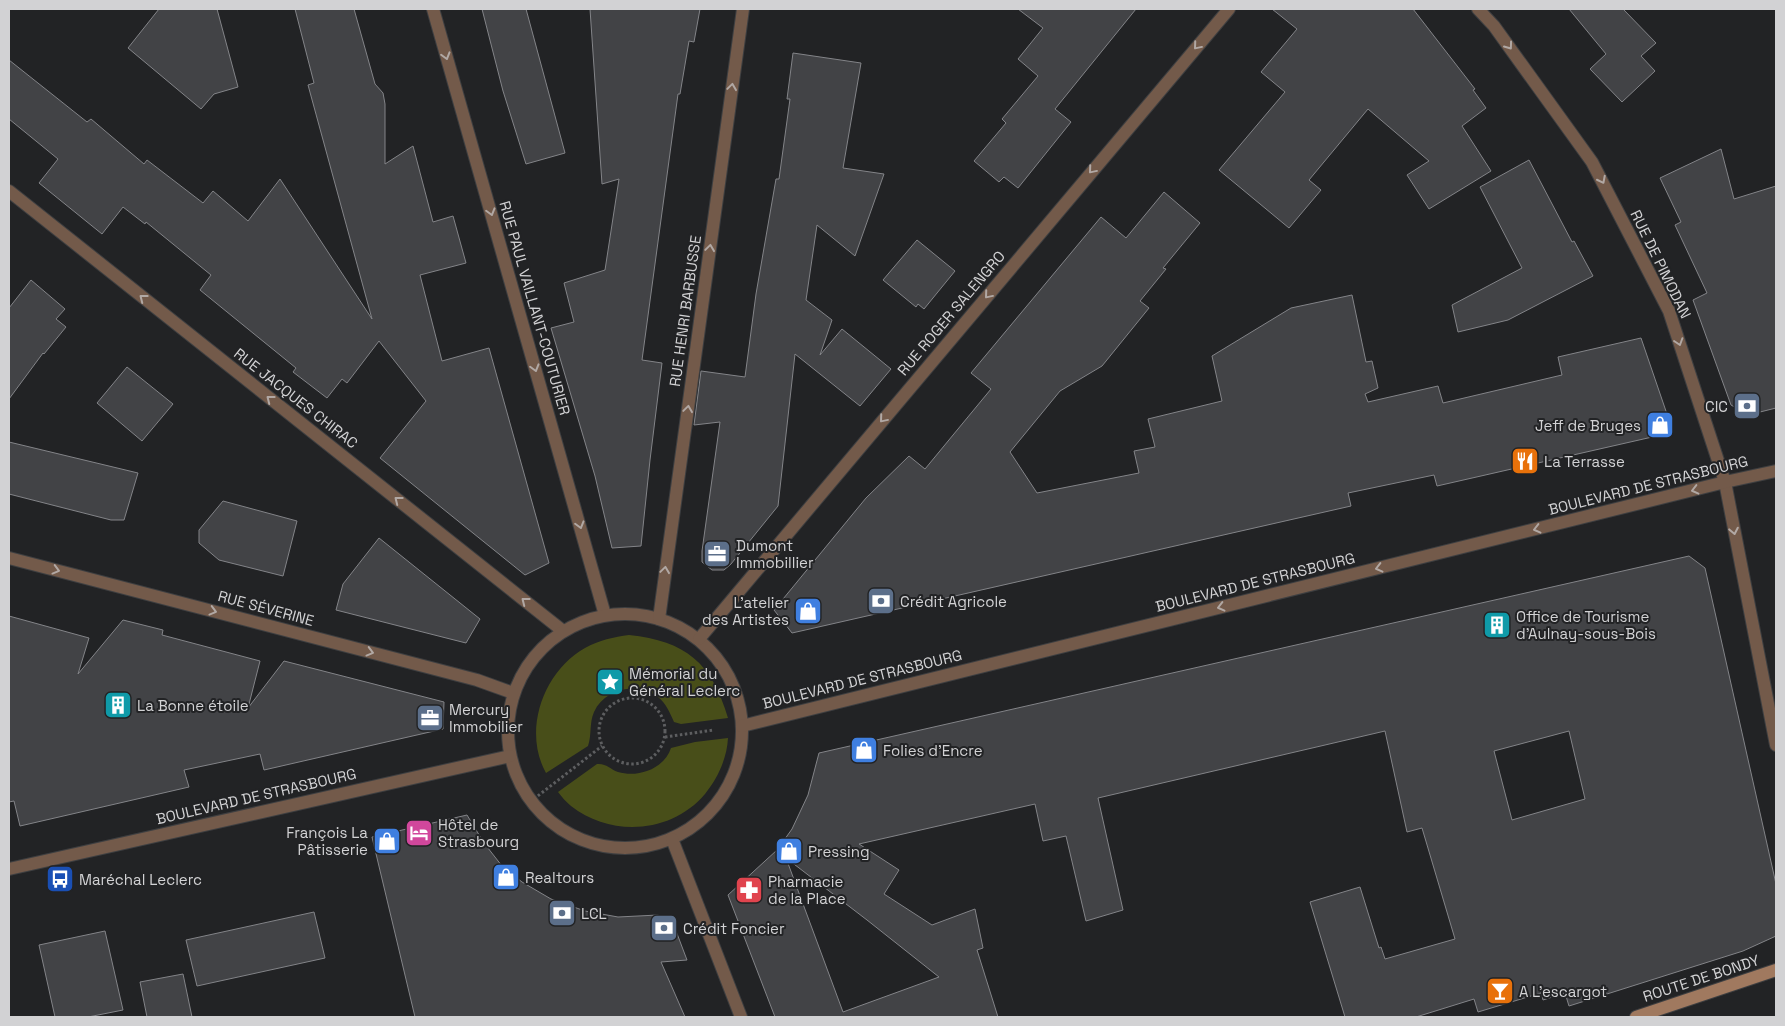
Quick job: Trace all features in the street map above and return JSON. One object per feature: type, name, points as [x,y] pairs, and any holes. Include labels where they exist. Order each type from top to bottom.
[{"type":"street","name":"RUE PAUL VAILLANT-COUTURIER","points":[[433,9],[605,615]]},
{"type":"street","name":"RUE HENRI BARBUSSE","points":[[659,619],[743,9]]},
{"type":"street","name":"RUE ROGER SALENGRO","points":[[698,640],[1229,9]]},
{"type":"street","name":"RUE DE PIMODAN","points":[[1478,9],[1494,26],[1592,162],[1669,312],[1725,482],[1776,745]]},
{"type":"street","name":"RUE JACQUES CHIRAC","points":[[9,191],[563,631]]},
{"type":"street","name":"BOULEVARD DE STRASBOURG","points":[[742,726],[1725,482],[1776,471]]},
{"type":"street","name":"RUE SÉVERINE","points":[[9,558],[477,680],[513,693]]},
{"type":"street","points":[[632,614],[659,619],[680,627],[698,640],[721,664],[736,693],[742,726],[739,761],[726,793],[702,820],[672,839],[642,848],[611,848],[580,840],[553,824],[530,802],[517,780],[510,756],[507,724],[513,693],[525,669],[542,647],[563,631],[583,621],[605,615],[632,614]]},
{"type":"street","name":"BOULEVARD DE STRASBOURG","points":[[9,869],[510,756]]},
{"type":"street","points":[[672,839],[741,1017]]},
{"type":"street","name":"ROUTE DE BONDY","points":[[1636,1017],[1776,970]]},
{"type":"path","points":[[628,698],[638,698],[656,708],[666,727],[666,737],[662,748],[653,758],[643,763],[631,765],[619,762],[609,756],[602,746],[599,736],[603,715],[609,707],[618,701],[628,698]]},
{"type":"path","points":[[666,737],[742,726]]},
{"type":"path","points":[[530,802],[602,746]]},
{"type":"green space","points":[[629,635],[666,643],[681,649],[694,658],[705,669],[714,683],[728,718],[681,724],[674,722],[666,705],[661,699],[650,692],[631,689],[622,690],[606,697],[594,712],[588,746],[546,773],[539,756],[536,739],[541,703],[548,686],[558,671],[585,648],[607,639]]},
{"type":"green space","points":[[728,738],[726,753],[721,767],[705,794],[676,817],[659,823],[641,827],[623,827],[605,823],[587,816],[571,806],[558,792],[597,764],[603,764],[626,774],[642,773],[663,761],[671,748],[695,742]]},
{"type":"building","points":[[159,9],[217,9],[238,87],[214,94],[201,109],[128,48]]},
{"type":"building","points":[[295,9],[354,9],[375,84],[383,93],[385,104],[385,164],[413,146],[433,222],[453,216],[466,263],[420,275],[442,361],[489,348],[549,563],[525,575],[380,458],[426,401],[379,341],[347,383],[342,379],[327,398],[293,372],[296,368],[200,290],[211,275],[146,222],[145,224],[123,207],[102,234],[39,183],[58,159],[9,119],[9,60],[87,122],[91,119],[144,164],[147,160],[203,203],[213,191],[248,221],[280,179],[372,319],[308,85],[314,83]]},
{"type":"building","points":[[482,9],[526,9],[565,153],[526,164],[503,91]]},
{"type":"building","points":[[590,9],[700,9],[694,42],[689,41],[680,94],[678,94],[642,360],[662,363],[641,546],[612,548],[595,476],[551,328],[574,322],[564,283],[605,270],[619,179],[602,184]]},
{"type":"building","points":[[1018,9],[1136,9],[1055,109],[1071,122],[1018,188],[1004,177],[999,182],[974,161],[1006,123],[1002,119],[1038,76],[1018,59],[1043,28]]},
{"type":"building","points":[[1272,9],[1413,9],[1475,89],[1473,90],[1486,108],[1462,126],[1491,171],[1429,209],[1407,175],[1429,161],[1368,109],[1309,180],[1321,190],[1289,228],[1219,170],[1285,92],[1261,72],[1297,29]]},
{"type":"building","points":[[1569,9],[1623,9],[1656,43],[1641,56],[1655,71],[1622,102],[1590,69],[1606,54]]},
{"type":"building","points":[[793,53],[861,63],[843,168],[884,174],[855,256],[817,225],[806,300],[832,320],[820,355],[842,329],[891,369],[860,406],[795,354],[778,506],[731,564],[724,570],[712,570],[702,562],[702,551],[720,422],[694,425],[701,371],[745,377],[756,294],[776,179],[779,179],[790,99],[787,99]]},
{"type":"building","points":[[1721,149],[1734,199],[1776,186],[1776,408],[1748,415],[1731,405],[1693,300],[1707,293],[1675,225],[1681,222],[1660,178]]},
{"type":"building","points":[[1529,160],[1572,242],[1574,241],[1593,276],[1508,320],[1458,332],[1452,305],[1522,268],[1480,187]]},
{"type":"building","points":[[1164,192],[1200,223],[1163,268],[1166,269],[1140,301],[1149,308],[1102,366],[1060,391],[1010,452],[1037,493],[1139,473],[1134,451],[1155,447],[1148,419],[1222,401],[1212,356],[1291,308],[1352,295],[1366,362],[1372,361],[1378,388],[1365,394],[1368,402],[1438,386],[1443,403],[1562,375],[1558,357],[1641,338],[1669,420],[1661,435],[1437,486],[1434,475],[1348,493],[1351,506],[792,633],[774,610],[866,498],[909,456],[925,469],[991,389],[971,373],[1101,217],[1126,238]]},
{"type":"building","points":[[917,240],[955,271],[924,309],[918,304],[916,307],[883,280]]},
{"type":"building","points":[[31,280],[65,309],[56,319],[66,327],[43,353],[9,399],[9,308]]},
{"type":"building","points":[[127,367],[173,404],[142,441],[97,403]]},
{"type":"building","points":[[9,442],[138,473],[124,520],[111,520],[9,494]]},
{"type":"building","points":[[223,501],[297,521],[283,576],[219,560],[199,543],[199,530]]},
{"type":"building","points":[[379,538],[480,619],[466,643],[336,610],[343,584]]},
{"type":"building","points":[[1689,556],[1705,568],[1776,884],[1776,936],[1743,951],[1569,1006],[1565,993],[1543,1000],[1541,993],[1478,1012],[1474,999],[1416,1017],[1345,1017],[1310,902],[1360,887],[1379,948],[1381,947],[1385,959],[1455,939],[1422,828],[1407,832],[1385,731],[1098,798],[1123,910],[1086,921],[1066,836],[1043,841],[1035,804],[859,844],[899,870],[884,894],[932,925],[975,909],[983,948],[977,950],[998,1017],[775,1017],[728,895],[777,850],[792,829],[808,795],[819,753]],"holes":[[[1569,731],[1585,799],[1512,820],[1494,751]],[[786,858],[867,920],[939,977],[843,1012]]]},
{"type":"building","points":[[9,616],[89,638],[78,674],[123,620],[163,630],[162,635],[260,661],[248,708],[284,661],[444,702],[443,729],[264,770],[260,754],[184,770],[189,787],[20,826],[14,801],[9,802]]},
{"type":"building","points":[[467,815],[484,843],[502,866],[522,882],[551,899],[585,911],[618,917],[658,915],[673,923],[687,960],[661,962],[685,1017],[415,1017],[372,837]]},
{"type":"building","points":[[314,912],[325,958],[197,986],[186,940]]},
{"type":"building","points":[[105,931],[123,1010],[88,1017],[55,1017],[39,945]]},
{"type":"building","points":[[183,974],[192,1017],[147,1017],[140,982]]},
{"type":"place","name":"CIC","points":[[1747,406]]},
{"type":"place","name":"Jeff de Bruges","points":[[1660,425]]},
{"type":"place","name":"La Terrasse","points":[[1525,461]]},
{"type":"place","name":"Dumont Immobillier","points":[[717,554]]},
{"type":"place","name":"Crédit Agricole","points":[[881,601]]},
{"type":"place","name":"L'atelier des Artistes","points":[[808,611]]},
{"type":"place","name":"Office de Tourisme d’Aulnay-sous-Bois","points":[[1497,625]]},
{"type":"place","name":"Mémorial du Général Leclerc","points":[[610,682]]},
{"type":"place","name":"La Bonne étoile","points":[[118,705]]},
{"type":"place","name":"Mercury Immobilier","points":[[430,718]]},
{"type":"place","name":"Folies d'Encre","points":[[864,750]]},
{"type":"place","name":"Hôtel de Strasbourg","points":[[419,833]]},
{"type":"place","name":"François La Pâtisserie","points":[[387,841]]},
{"type":"place","name":"Pressing","points":[[789,851]]},
{"type":"place","name":"Realtours","points":[[506,877]]},
{"type":"place","name":"Maréchal Leclerc","points":[[60,879]]},
{"type":"place","name":"Pharmacie de la Place","points":[[749,890]]},
{"type":"place","name":"LCL","points":[[562,913]]},
{"type":"place","name":"Crédit Foncier","points":[[664,928]]},
{"type":"place","name":"A L'escargot","points":[[1500,991]]}]
